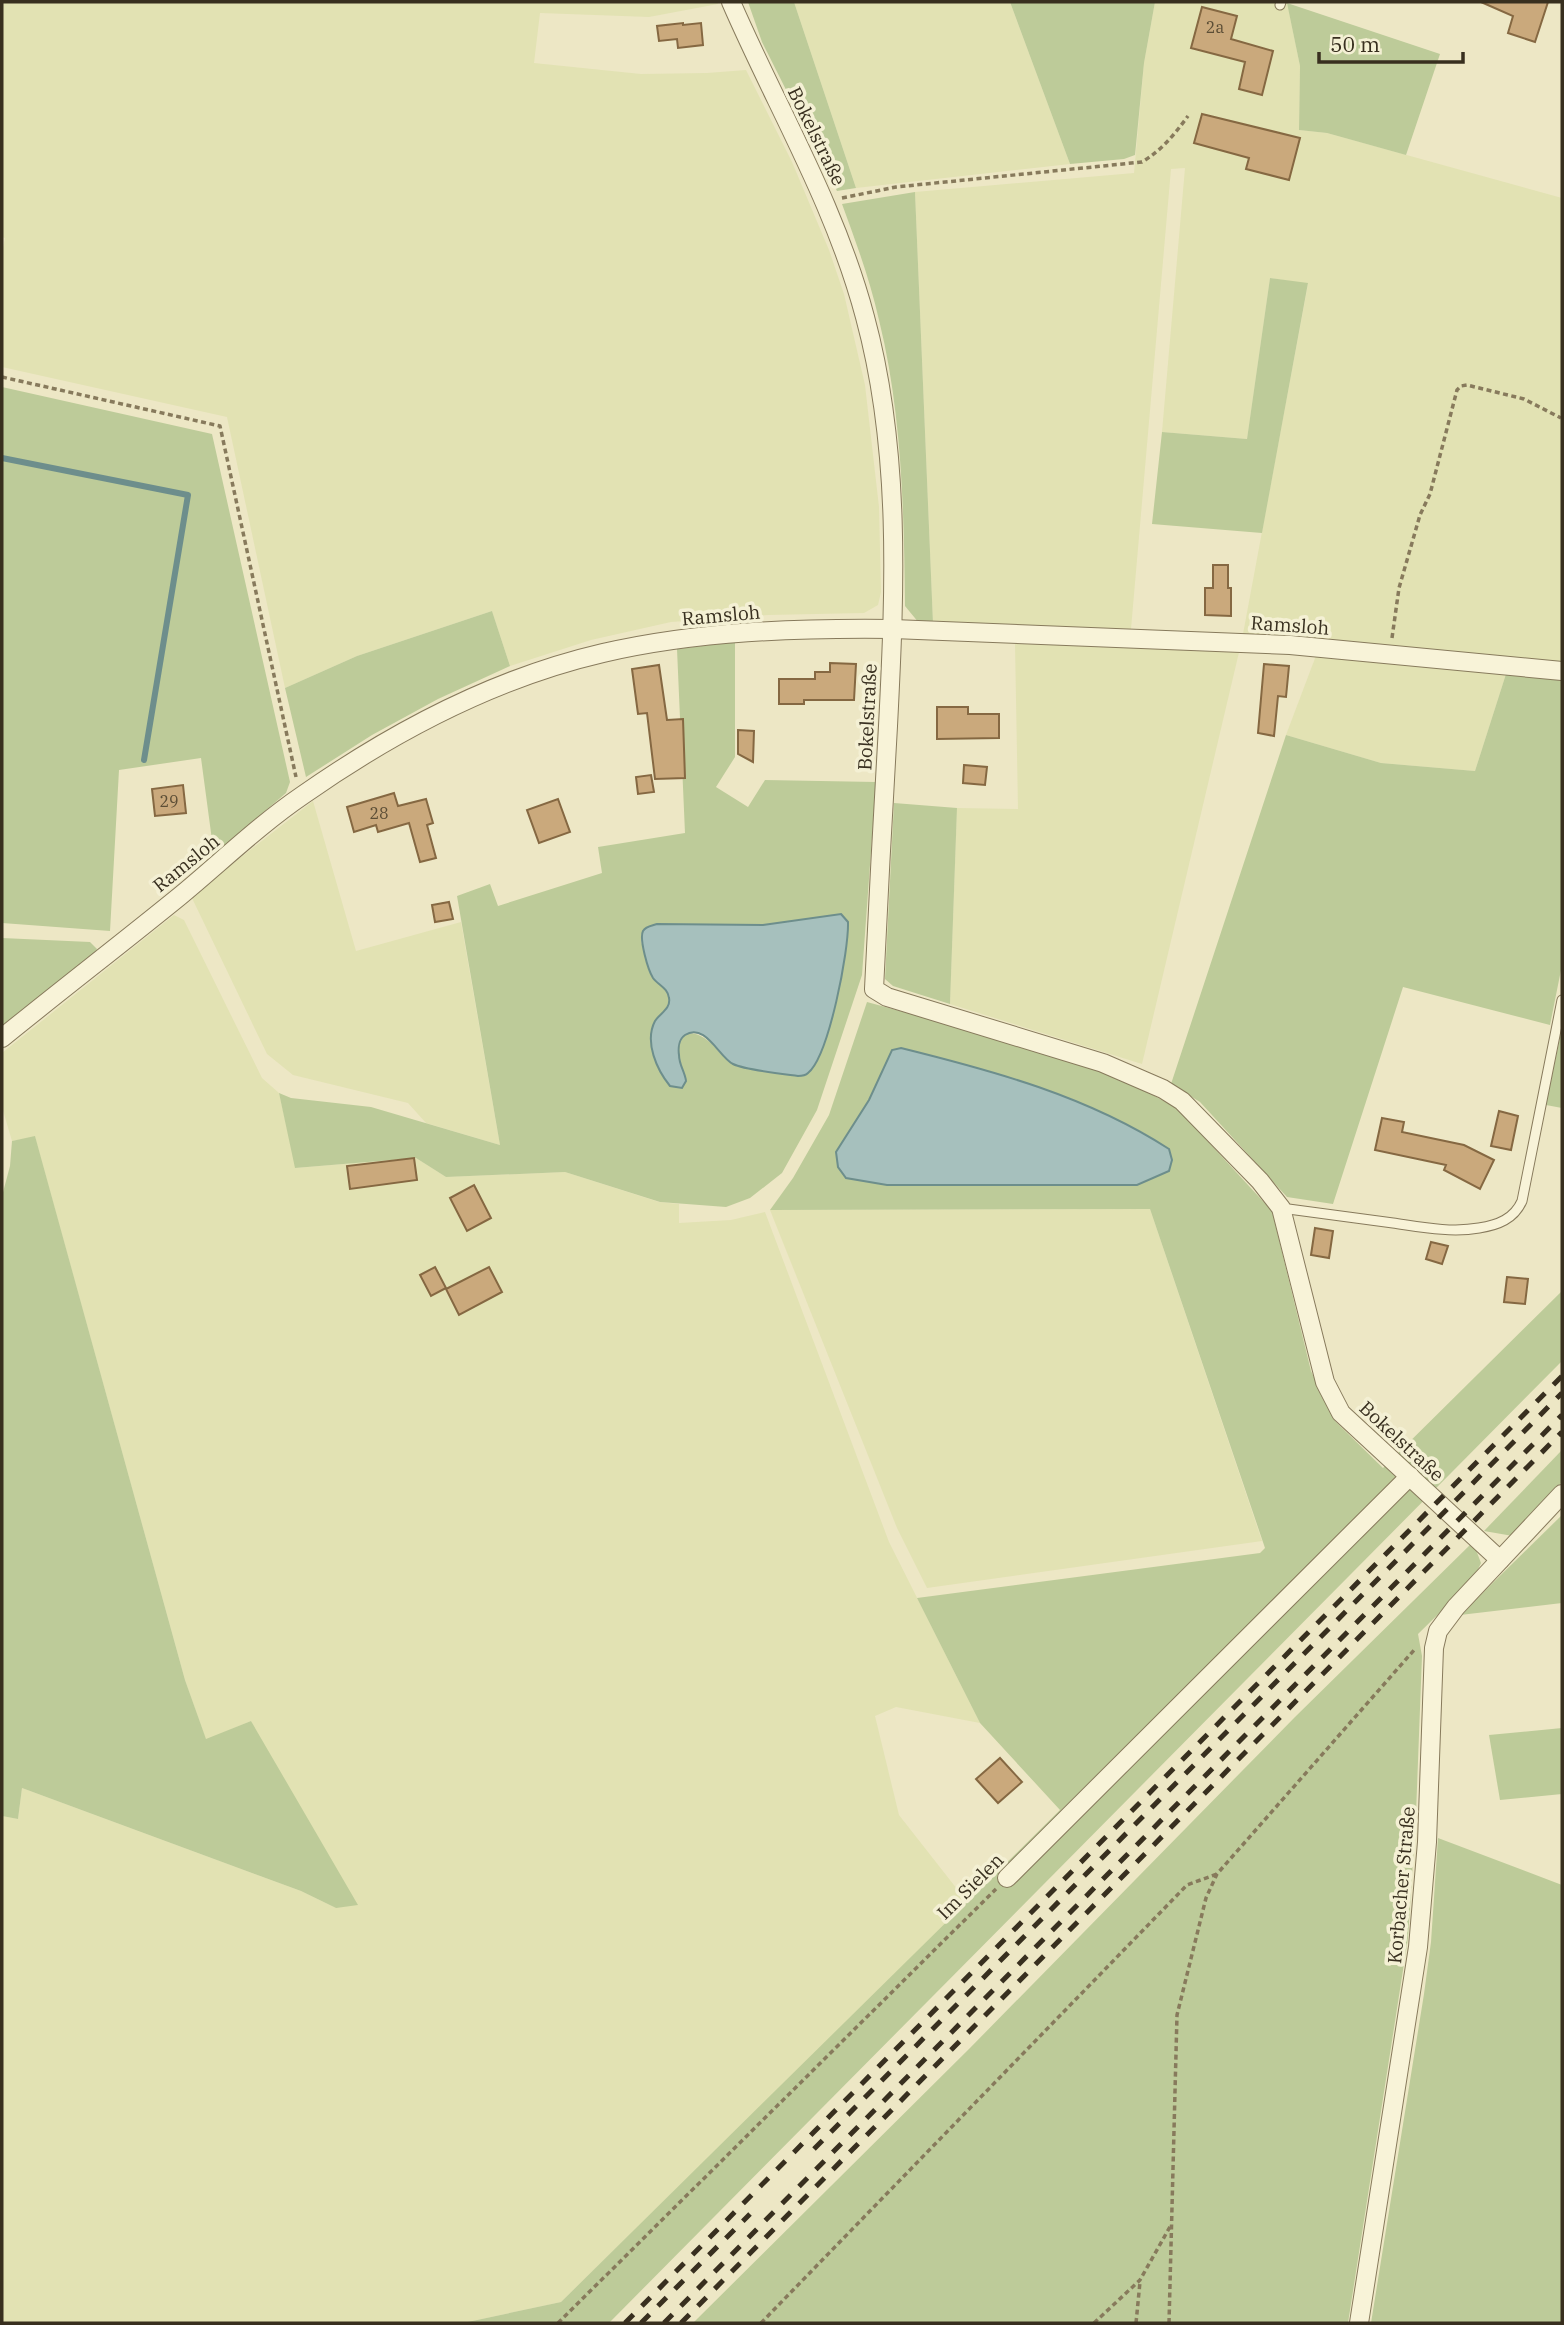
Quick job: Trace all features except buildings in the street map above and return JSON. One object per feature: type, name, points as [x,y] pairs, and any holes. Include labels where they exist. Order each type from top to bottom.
[{"type":"street","name":"Bokelstraße","points":[[730,2],[826,202],[857,288],[880,385],[891,476],[893,629],[874,989],[887,997],[1103,1063],[1163,1089],[1182,1101],[1260,1181],[1281,1208],[1322,1374],[1341,1413],[1500,1560]]},
{"type":"street","name":"Ramsloh","points":[[2,1038],[301,796],[376,747],[445,711],[516,681],[600,654],[703,635],[828,628],[893,629],[1241,642],[1562,671]]},
{"type":"street","name":"Im Sielen","points":[[1007,1878],[1409,1476]]},
{"type":"street","name":"Korbacher Straße","points":[[1359,2323],[1420,1936],[1427,1842],[1434,1648],[1438,1631],[1456,1607],[1562,1494]]},
{"type":"lane","points":[[1281,1208],[1443,1229],[1479,1228],[1498,1224],[1518,1210],[1562,1000]]},
{"type":"path","points":[[826,202],[896,187],[1142,162],[1156,154],[1188,116]]},
{"type":"path","points":[[2,377],[220,426],[301,796]]},
{"type":"path","points":[[1391,654],[1399,588],[1420,515],[1430,494],[1457,390],[1467,385],[1524,399],[1562,418]]},
{"type":"path","points":[[1169,2323],[1177,2015],[1206,1898],[1217,1874],[1416,1649]]},
{"type":"path","points":[[761,2323],[1187,1885],[1217,1874]]},
{"type":"path","name":"Im Sielen","points":[[558,2323],[1007,1878]]},
{"type":"path","points":[[1094,2323],[1140,2280],[1172,2223]]},
{"type":"path","points":[[1136,2323],[1140,2280]]},
{"type":"green space","points":[[2,2],[717,2],[718,4],[649,17],[540,13],[534,63],[641,74],[746,70],[792,162],[829,250],[844,294],[865,385],[879,507],[881,592],[878,605],[864,613],[768,615],[671,622],[591,640],[510,666],[492,611],[357,656],[285,688],[227,417],[2,367],[2,253],[5,238],[2,237]]},
{"type":"green space","points":[[748,2],[794,2],[856,188],[837,191],[762,42]]},
{"type":"green space","points":[[794,2],[1010,2],[1070,164],[856,188]]},
{"type":"green space","points":[[1010,2],[1155,2],[1144,63],[1135,155],[1124,159],[1070,164]]},
{"type":"green space","points":[[1155,2],[1287,2],[1300,66],[1299,130],[1327,133],[1562,198],[1562,663],[1317,643],[1243,634],[1308,284],[1270,278],[1247,439],[1162,432],[1185,168],[1171,169],[1131,629],[933,623],[915,192],[1134,173],[1144,63]]},
{"type":"green space","points":[[1287,3],[1440,54],[1406,155],[1327,133],[1299,130],[1300,66]]},
{"type":"green space","points":[[915,192],[933,623],[919,623],[905,606],[902,498],[893,391],[875,305],[842,204]]},
{"type":"green space","points":[[1270,278],[1308,283],[1262,533],[1152,524],[1162,432],[1247,439]]},
{"type":"green space","points":[[2,387],[212,434],[290,782],[286,793],[214,855],[201,758],[119,770],[110,931],[2,923]]},
{"type":"green space","points":[[492,611],[510,666],[438,699],[372,735],[306,777],[285,688],[357,656]]},
{"type":"green space","points":[[735,642],[735,757],[716,787],[748,807],[765,780],[876,782],[862,975],[817,1110],[782,1173],[750,1198],[726,1207],[660,1202],[565,1172],[446,1177],[416,1158],[295,1168],[279,1093],[291,1098],[371,1107],[500,1145],[457,896],[490,884],[498,906],[602,873],[598,847],[685,833],[677,649]],"holes":[[[840,914],[720,1053],[699,1035],[684,1036],[678,1050],[685,1074],[653,1045],[655,1021],[668,1006],[669,998],[665,989],[652,977],[641,941],[642,933],[657,924],[763,925]]]},
{"type":"green space","points":[[1015,644],[1240,648],[1142,1064],[950,1004],[957,808],[1018,809]]},
{"type":"green space","points":[[1317,653],[1506,674],[1475,771],[1381,763],[1286,735]]},
{"type":"green space","points":[[1506,674],[1562,679],[1562,965],[1550,1025],[1403,987],[1333,1204],[1287,1197],[1200,1102],[1171,1084],[1286,735],[1381,763],[1475,771]]},
{"type":"green space","points":[[313,801],[356,951],[461,922],[500,1145],[426,1123],[408,1103],[293,1075],[267,1054],[191,896]]},
{"type":"green space","points":[[894,803],[957,808],[950,1004],[893,986],[885,979]]},
{"type":"green space","points":[[174,915],[184,920],[262,1078],[279,1093],[296,1168],[416,1158],[446,1177],[565,1172],[659,1202],[679,1204],[679,1223],[731,1220],[765,1212],[889,1542],[980,1723],[896,1707],[875,1716],[899,1815],[968,1903],[561,2302],[463,2323],[2,2323],[2,1816],[18,1819],[22,1788],[301,1891],[336,1908],[251,1721],[206,1740],[185,1680],[35,1137],[12,1141],[2,1107],[2,1053]]},
{"type":"green space","points":[[2,938],[90,942],[97,949],[95,956],[2,1028]]},
{"type":"green space","points":[[867,1002],[1050,1052],[1133,1084],[1178,1109],[1272,1211],[1311,1371],[1335,1421],[1383,1468],[1562,1291],[1562,1361],[609,2323],[463,2323],[561,2302],[1060,1810],[980,1723],[917,1598],[1260,1553],[1265,1548],[1150,1209],[770,1210],[793,1178],[829,1115]],"holes":[[[892,1050],[1072,1099],[1142,1132],[1169,1149],[1169,1171],[1137,1185],[887,1185],[869,1100]]]},
{"type":"green space","points":[[1562,1028],[1562,1108],[1546,1105]]},
{"type":"green space","points":[[35,1136],[185,1680],[206,1739],[251,1721],[358,1905],[336,1908],[301,1891],[22,1788],[18,1819],[2,1816],[2,1196],[10,1166],[12,1141]]},
{"type":"green space","points":[[1150,1209],[1262,1541],[927,1588],[897,1528],[770,1210]]},
{"type":"green space","points":[[1562,1450],[1562,1482],[1513,1536],[1484,1531]]},
{"type":"green space","points":[[1562,1515],[1562,1603],[1460,1615]]},
{"type":"green space","points":[[1473,1542],[1481,1563],[1473,1580],[1418,1634],[1422,1656],[1408,1938],[1348,2323],[693,2323],[970,2048],[1295,1717]]},
{"type":"green space","points":[[1562,1728],[1562,1794],[1500,1800],[1489,1735]]},
{"type":"green space","points":[[1438,1838],[1562,1885],[1562,2323],[1371,2323],[1424,1994],[1431,1942]]},
{"type":"water","points":[[841,914],[848,922],[841,978],[823,1046],[816,1063],[808,1073],[798,1076],[764,1072],[733,1064],[705,1037],[692,1032],[683,1037],[679,1047],[686,1081],[682,1088],[670,1086],[651,1047],[652,1029],[655,1021],[667,1008],[669,998],[665,989],[653,978],[649,968],[642,941],[644,929],[657,924],[763,925]]},
{"type":"water","points":[[901,1048],[1005,1076],[1106,1114],[1169,1149],[1172,1160],[1169,1171],[1137,1185],[887,1185],[846,1178],[838,1167],[836,1152],[869,1100],[892,1050]]},
{"type":"waterway","points":[[2,458],[188,495],[144,760]]},
{"type":"railway","points":[[625,2323],[1562,1376]]},
{"type":"railway","points":[[814,2149],[1562,1393]]},
{"type":"railway","points":[[664,2323],[1562,1415]]},
{"type":"railway","points":[[681,2323],[1562,1432]]},
{"type":"railway","points":[[641,2323],[750,2214]]}]
